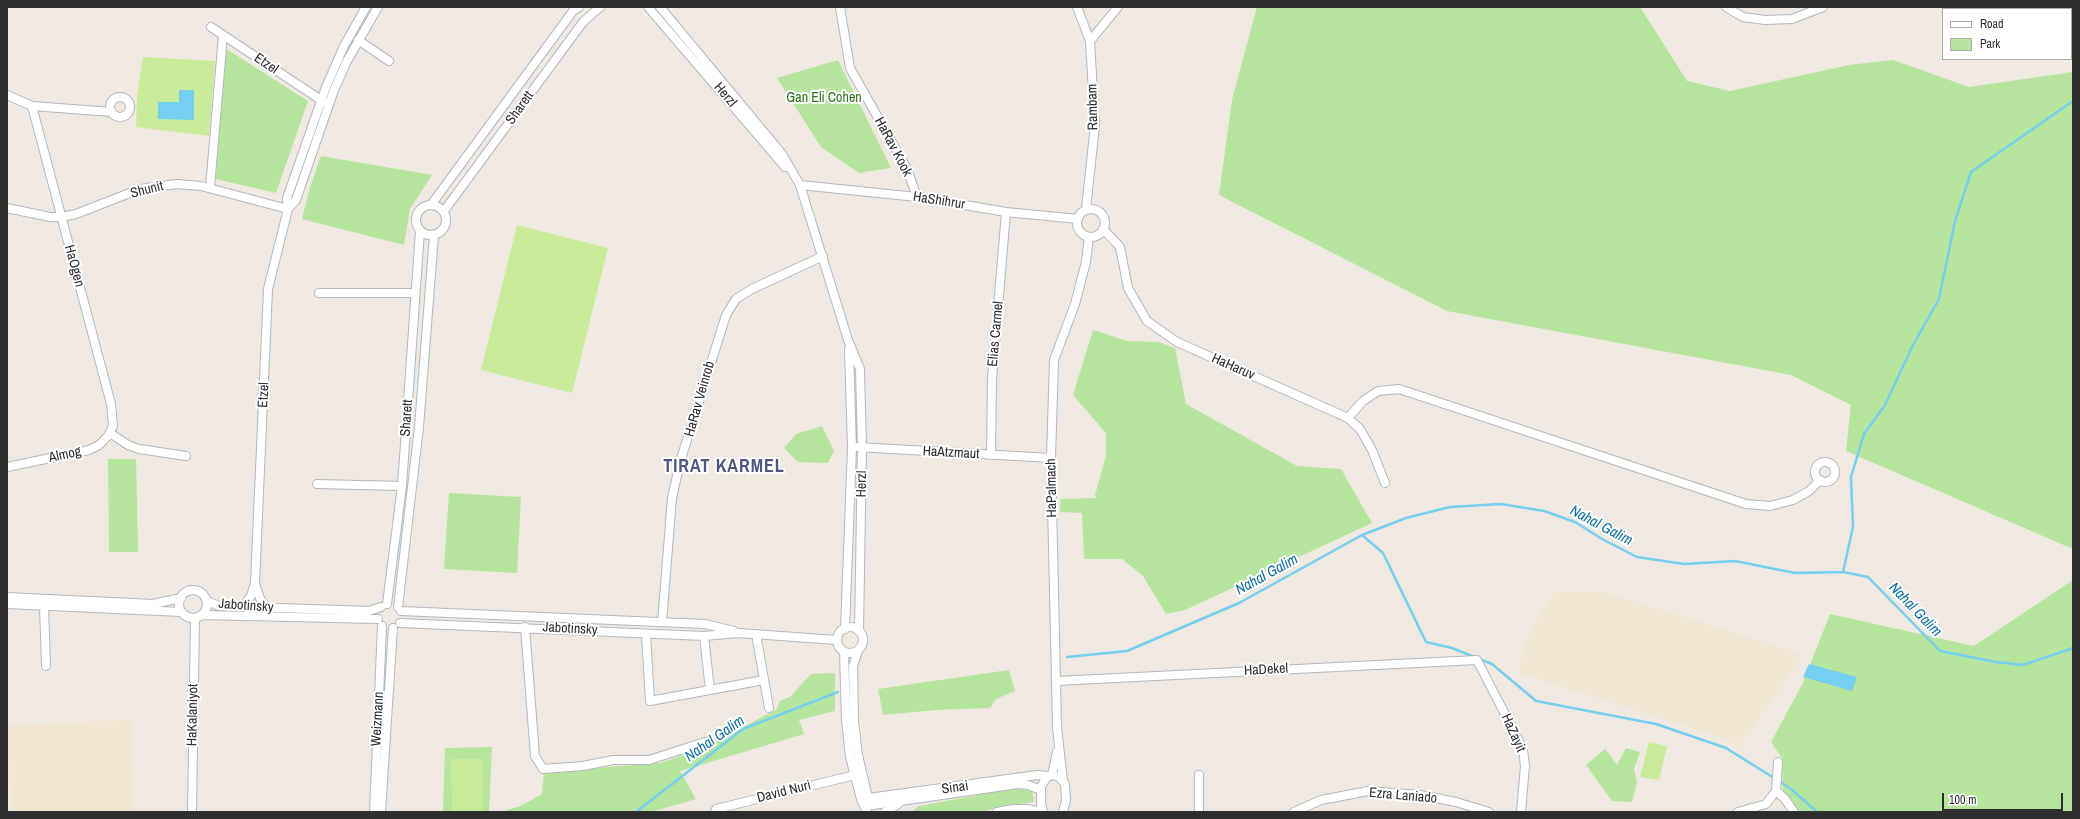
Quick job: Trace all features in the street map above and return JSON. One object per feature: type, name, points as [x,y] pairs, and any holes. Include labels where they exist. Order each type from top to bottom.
[{"type":"street","name":"Etzel","points":[[244,607],[251,596],[255,583],[268,289],[288,209],[287,198],[321,100],[344,46],[366,7]]},
{"type":"street","name":"Etzel","points":[[288,209],[296,200],[329,104],[346,61],[378,7]]},
{"type":"street","name":"Sharett","points":[[431,205],[573,11],[579,7]]},
{"type":"street","name":"Sharett","points":[[444,212],[583,22],[600,7]]},
{"type":"street","name":"Herzl","points":[[648,7],[800,184]]},
{"type":"street","name":"Herzl","points":[[660,7],[782,154],[800,184],[848,340],[860,369],[862,448],[858,631]]},
{"type":"street","name":"HaRav Kook","points":[[840,7],[850,68],[907,169],[917,197]]},
{"type":"street","name":"Rambam","points":[[1077,7],[1090,41],[1095,125],[1086,209]]},
{"type":"street","points":[[1090,41],[1118,7]]},
{"type":"street","points":[[1726,7],[1743,17],[1766,20],[1792,19],[1823,7]]},
{"type":"street","name":"Etzel","points":[[211,27],[329,104]]},
{"type":"street","points":[[210,188],[223,35]]},
{"type":"street","points":[[358,40],[389,61]]},
{"type":"street","points":[[7,95],[32,106],[112,112]]},
{"type":"street","name":"HaOgen","points":[[32,106],[111,404],[112,430]]},
{"type":"street","name":"Shunit","points":[[7,208],[50,217],[61,217],[76,214],[140,189],[160,185],[178,184],[210,188],[288,209]]},
{"type":"street","name":"HaShihrur","points":[[800,184],[917,197],[1006,212],[1078,219]]},
{"type":"street","points":[[431,205],[440,208],[444,212],[446,226],[443,230],[434,235],[424,234],[420,231],[416,222],[416,217],[422,208],[431,205]]},
{"type":"street","points":[[1086,209],[1095,210],[1102,214],[1105,223],[1103,230],[1098,235],[1089,237],[1081,233],[1078,228],[1078,219],[1086,209]]},
{"type":"street","name":"Elias Carmel","points":[[991,455],[992,379],[1006,212]]},
{"type":"street","name":"HaHaruv","points":[[1103,230],[1120,246],[1128,288],[1147,321],[1177,342],[1348,418],[1360,429],[1372,450],[1385,483]]},
{"type":"street","name":"Sharett","points":[[384,606],[402,486],[414,294],[420,231]]},
{"type":"street","name":"Sharett","points":[[396,625],[400,609],[419,427],[434,235]]},
{"type":"street","name":"HaPalmach","points":[[1066,810],[1066,788],[1059,745],[1056,681],[1051,458],[1054,360],[1075,304],[1086,262],[1089,237]]},
{"type":"street","name":"HaRav Veinrob","points":[[662,622],[672,498],[680,462],[726,314],[736,299],[752,288],[823,256]]},
{"type":"street","points":[[319,294],[414,294]]},
{"type":"street","name":"Herzl","points":[[845,628],[852,447],[848,340]]},
{"type":"street","points":[[1348,418],[1363,401],[1378,391],[1399,389],[1746,504],[1770,506],[1793,500],[1809,491],[1820,480]]},
{"type":"street","points":[[112,430],[128,445],[139,449],[186,456]]},
{"type":"street","name":"Almog","points":[[7,467],[89,450],[99,445],[112,430]]},
{"type":"street","name":"HaAtzmaut","points":[[852,447],[1051,458]]},
{"type":"street","points":[[317,484],[402,486]]},
{"type":"street","name":"Etzel","points":[[255,583],[261,601],[269,608]]},
{"type":"street","points":[[7,597],[153,604],[180,598],[185,593],[194,590],[203,594],[207,601],[207,606],[203,615],[195,619],[186,616],[182,612],[179,605],[180,598]]},
{"type":"street","name":"Jabotinsky","points":[[207,601],[218,606],[369,611],[384,606],[400,609],[705,624],[739,632],[837,640]]},
{"type":"street","points":[[7,604],[182,612]]},
{"type":"street","points":[[44,605],[46,666]]},
{"type":"street","name":"Weizmann","points":[[374,812],[380,623],[384,606]]},
{"type":"street","name":"Jabotinsky","points":[[203,615],[396,625],[525,627],[704,636],[739,632]]},
{"type":"street","name":"HaKalaniyot","points":[[192,812],[195,619]]},
{"type":"street","name":"Weizmann","points":[[381,812],[396,625]]},
{"type":"street","points":[[525,627],[535,756],[543,769],[576,767],[613,760],[650,760],[705,742]]},
{"type":"street","points":[[845,628],[852,628],[858,631],[863,641],[858,650],[853,666],[854,721],[865,804],[855,775],[847,736],[844,652],[838,645],[837,640],[840,632],[845,628]]},
{"type":"street","points":[[646,634],[650,701],[764,680]]},
{"type":"street","points":[[756,634],[769,708]]},
{"type":"street","points":[[704,636],[710,690]]},
{"type":"street","points":[[844,652],[851,653],[858,650]]},
{"type":"street","name":"HaDekel","points":[[1056,681],[1477,660]]},
{"type":"street","name":"HaZayit","points":[[1477,660],[1523,749],[1525,766],[1521,812]]},
{"type":"street","name":"HaPalmach","points":[[1041,790],[1044,782],[1050,776],[1059,745]]},
{"type":"street","points":[[1738,812],[1766,804],[1776,791],[1778,762]]},
{"type":"street","name":"David Nuri","points":[[715,812],[716,809],[855,775]]},
{"type":"street","name":"Sinai","points":[[865,804],[912,794],[1037,775],[1050,776]]},
{"type":"street","points":[[1198,775],[1199,812]]},
{"type":"street","points":[[1050,776],[1064,781]]},
{"type":"street","name":"Sinai","points":[[865,804],[902,802],[1018,784],[1028,785],[1041,790]]},
{"type":"street","points":[[1041,790],[1041,804],[1043,812]]},
{"type":"street","name":"Ezra Laniado","points":[[1294,812],[1321,800],[1368,791],[1420,795],[1456,802],[1489,812]]},
{"type":"street","points":[[1776,791],[1785,799],[1794,812]]},
{"type":"street","points":[[886,812],[902,802]]},
{"type":"street","points":[[997,812],[1014,809],[1028,809],[1040,812]]},
{"type":"shaded area","points":[[1602,591],[1803,654],[1740,747],[1719,737],[1519,673],[1525,640],[1554,592]]},
{"type":"shaded area","points":[[130,720],[134,812],[11,812],[7,725]]},
{"type":"green space","points":[[1257,7],[1640,7],[1687,81],[1730,91],[1849,65],[1893,60],[1969,87],[2073,72],[2073,549],[1846,451],[1851,405],[1791,375],[1447,311],[1219,195],[1232,100]]},
{"type":"green space","points":[[225,48],[308,101],[276,193],[216,179]]},
{"type":"green space","points":[[143,57],[215,61],[209,136],[136,127],[137,96]]},
{"type":"green space","name":"Gan Eli Cohen","points":[[838,60],[891,168],[859,173],[821,147],[777,78]]},
{"type":"green space","points":[[321,156],[432,175],[410,209],[404,245],[302,219],[310,187]]},
{"type":"green space","points":[[517,225],[608,248],[572,393],[481,370]]},
{"type":"green space","points":[[1093,330],[1127,341],[1158,342],[1175,348],[1186,404],[1297,466],[1341,469],[1372,523],[1185,610],[1166,614],[1143,576],[1122,559],[1084,559],[1082,513],[1060,512],[1060,499],[1096,498],[1095,495],[1106,456],[1106,433],[1073,395]]},
{"type":"green space","points":[[822,426],[834,451],[828,463],[798,462],[784,448],[796,434]]},
{"type":"green space","points":[[108,459],[136,459],[138,552],[109,552]]},
{"type":"green space","points":[[449,493],[521,497],[517,573],[444,569]]},
{"type":"green space","points":[[2073,580],[2073,812],[1796,812],[1785,796],[1783,789],[1782,758],[1771,742],[1803,683],[1830,614],[1974,646]]},
{"type":"green space","points":[[1009,670],[1015,691],[996,699],[990,708],[936,710],[883,715],[878,689]]},
{"type":"green space","points":[[835,673],[835,711],[799,720],[804,734],[680,771],[696,799],[651,812],[501,812],[523,805],[542,794],[544,772],[660,763],[702,749],[777,709],[780,701],[790,697],[811,674]]},
{"type":"green space","points":[[1649,742],[1667,746],[1659,780],[1640,777]]},
{"type":"green space","points":[[492,747],[489,812],[443,812],[445,748]]},
{"type":"green space","points":[[1626,748],[1640,752],[1634,769],[1637,782],[1632,802],[1612,801],[1586,765],[1605,749],[1617,765]]},
{"type":"green space","points":[[451,759],[483,759],[483,812],[452,812]]},
{"type":"green space","points":[[1016,788],[1032,791],[1034,802],[1002,806],[983,812],[912,812],[919,806]]},
{"type":"water","points":[[179,90],[194,90],[194,120],[158,119],[158,102],[179,102]]},
{"type":"water","points":[[1809,664],[1857,677],[1852,691],[1803,677]]},
{"type":"waterway","points":[[1843,572],[1853,527],[1851,477],[1864,434],[1885,405],[1913,345],[1939,299],[1955,221],[1971,172],[2073,101]]},
{"type":"waterway","name":"Nahal Galim","points":[[1067,657],[1127,651],[1239,603],[1362,535],[1406,518],[1450,507],[1501,504],[1544,511],[1575,522],[1602,539],[1637,557],[1684,564],[1735,561],[1795,573],[1843,572],[1868,577],[1940,651],[1996,662],[2023,665],[2073,648]]},
{"type":"waterway","points":[[1362,535],[1383,553],[1426,642],[1452,648],[1492,664],[1536,701],[1656,724],[1726,748],[1774,778]]},
{"type":"waterway","name":"Nahal Galim","points":[[636,812],[743,729],[838,692]]},
{"type":"waterway","points":[[1779,781],[1791,789],[1817,812]]},
{"type":"district","name":"TIRAT KARMEL","points":[[724,467]]}]
